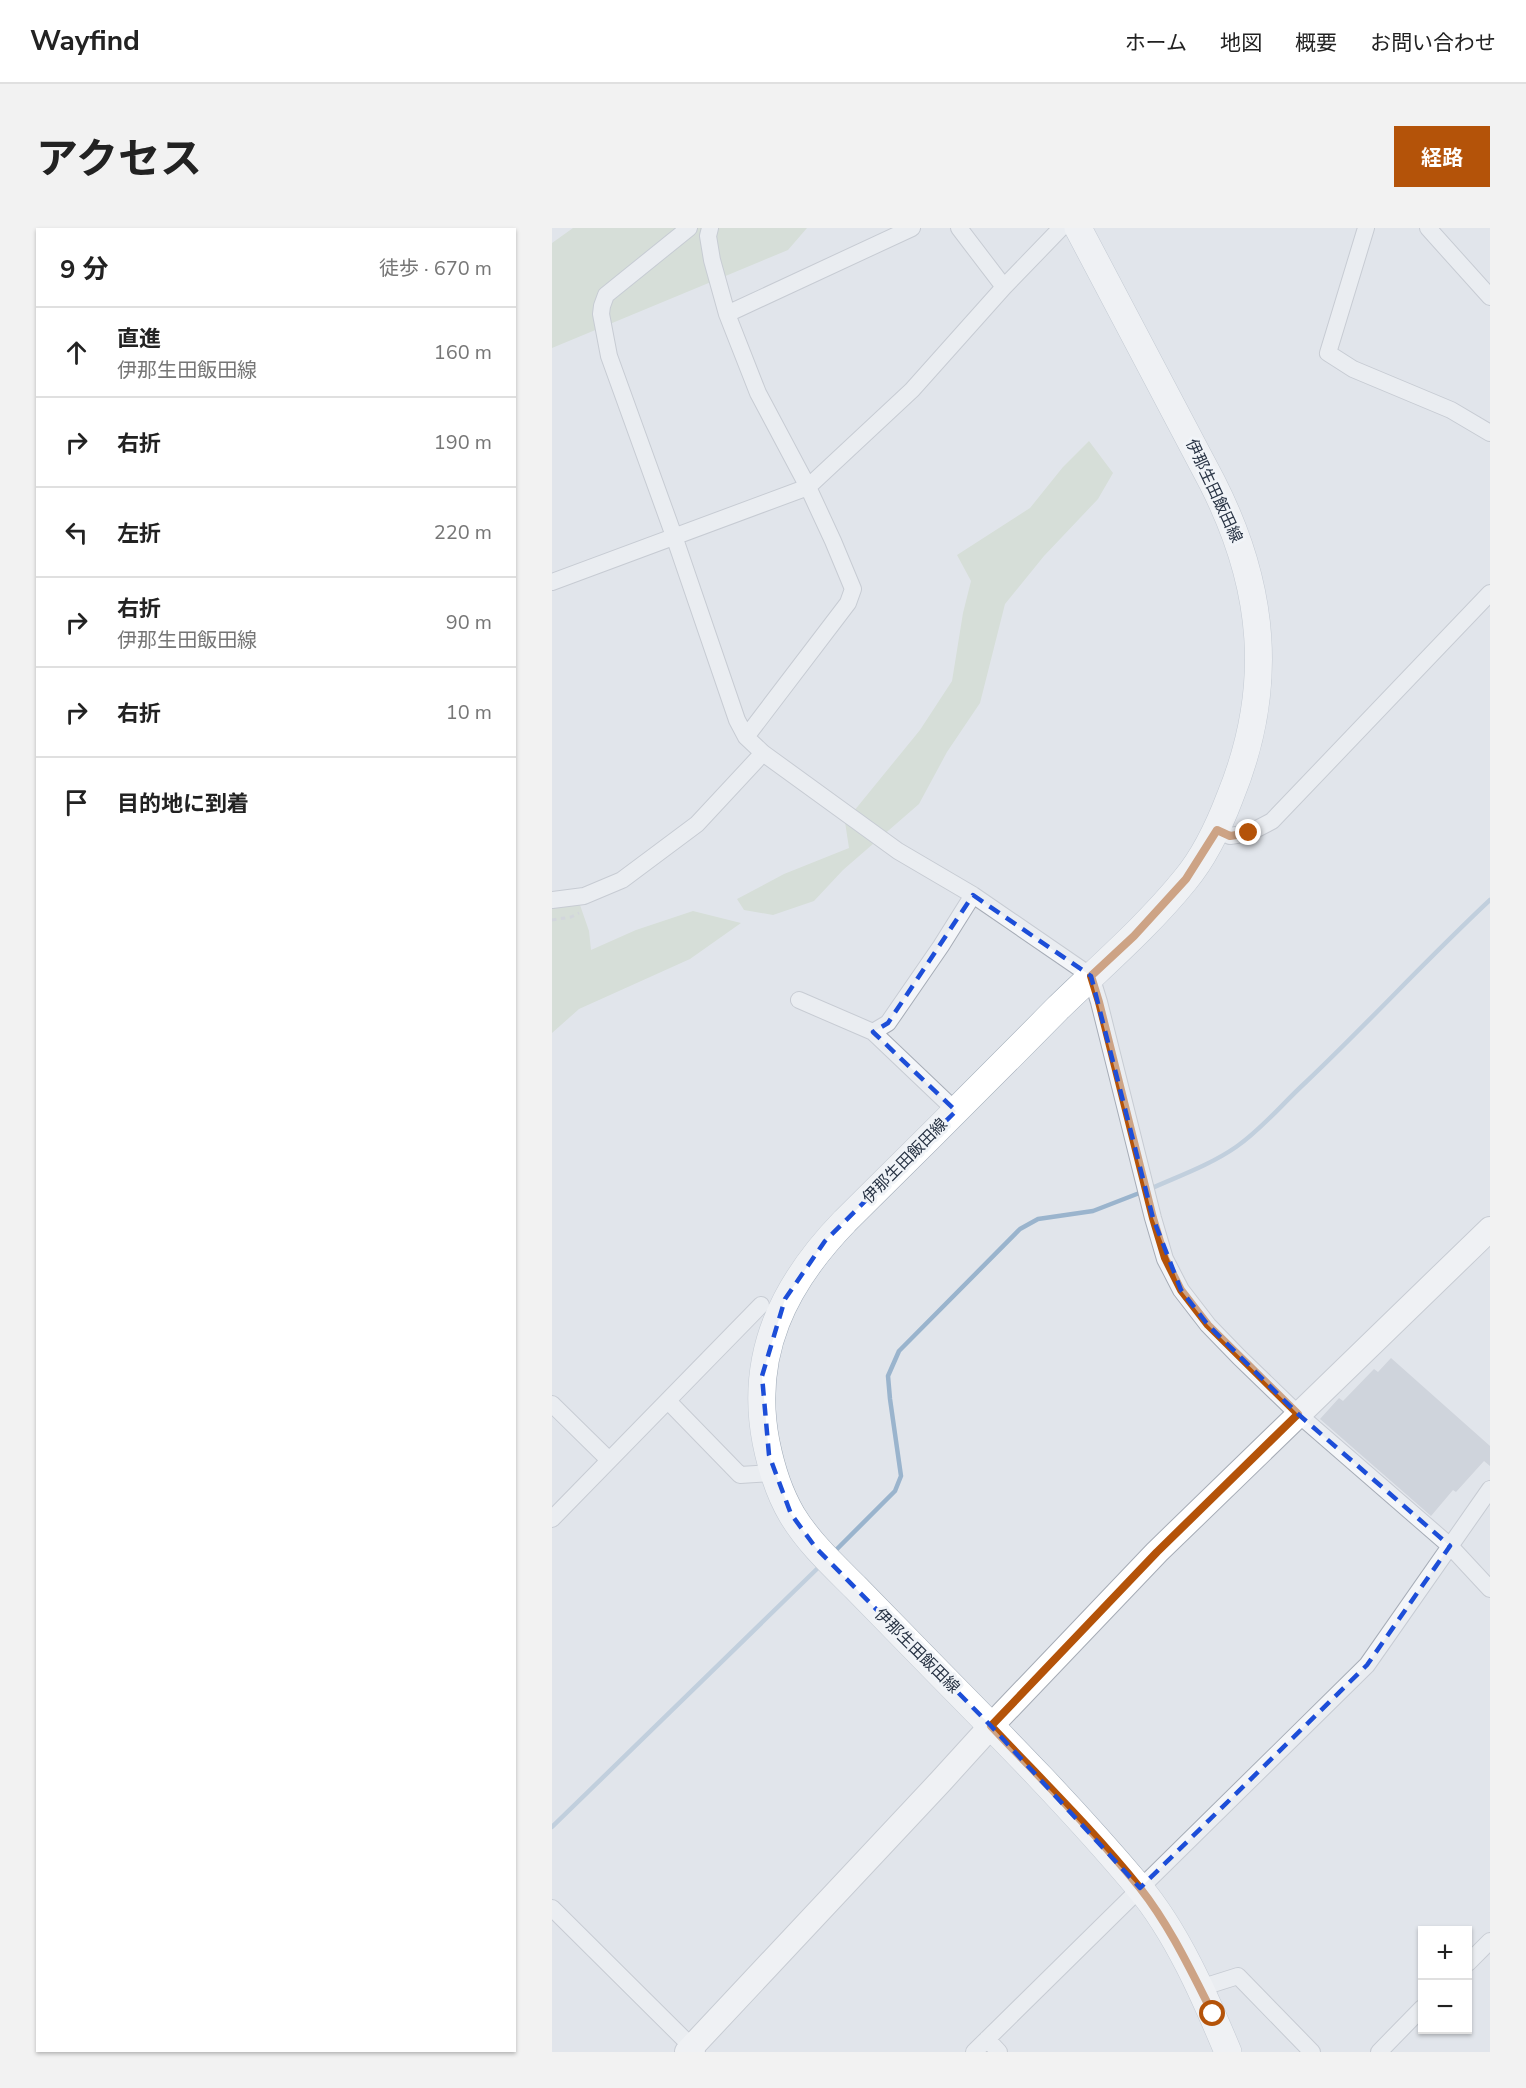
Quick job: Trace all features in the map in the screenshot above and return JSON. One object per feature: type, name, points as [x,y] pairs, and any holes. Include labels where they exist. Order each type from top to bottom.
[{"type":"main road","name":"伊那生田飯田線","points":[[1078,228],[1228,513],[1249,573],[1258,642],[1257,698],[1252,733],[1242,769],[1217,830],[1186,879],[1134,936],[825,1241],[802,1271],[785,1299],[767,1351],[762,1376],[762,1422],[773,1473],[791,1514],[816,1548],[1074,1813],[1140,1888],[1167,1928],[1200,1988],[1228,2052]]},
{"type":"street","points":[[689,228],[606,295],[601,314],[609,356],[737,720],[746,737],[763,753],[898,851],[973,895],[1091,976],[1150,1207],[1165,1258],[1181,1290],[1208,1325],[1298,1414],[1449,1546],[1490,1589]]},
{"type":"street","points":[[710,228],[708,236],[712,260],[727,314],[758,393],[808,487],[853,589],[848,603],[746,737]]},
{"type":"street","points":[[727,314],[912,228]]},
{"type":"street","points":[[959,228],[1004,287]]},
{"type":"street","points":[[552,582],[808,487],[912,390],[1004,287],[1061,228]]},
{"type":"street","points":[[1366,228],[1328,353],[1353,369],[1451,410],[1490,434]]},
{"type":"street","points":[[1428,228],[1490,297]]},
{"type":"street","points":[[1217,830],[1230,836],[1249,833],[1272,821],[1490,593]]},
{"type":"street","points":[[552,900],[584,896],[622,880],[697,824],[763,753]]},
{"type":"street","points":[[873,1032],[888,1023],[973,895]]},
{"type":"street","points":[[799,1000],[873,1032],[956,1111]]},
{"type":"street","points":[[552,1908],[692,2050],[991,1726],[1157,1552],[1490,1229]]},
{"type":"street","points":[[552,1519],[761,1305]]},
{"type":"street","points":[[668,1401],[740,1475],[773,1473]]},
{"type":"street","points":[[552,1404],[609,1460]]},
{"type":"street","points":[[974,2052],[1367,1665],[1490,1489]]},
{"type":"street","points":[[1472,1958],[1490,1941]]},
{"type":"street","points":[[1200,1988],[1238,1976],[1312,2052]]},
{"type":"street","points":[[1379,2052],[1418,2012]]},
{"type":"street","points":[[987,2039],[999,2052]]},
{"type":"highlighted area","points":[[973,895],[1091,976],[1153,1218],[1181,1290],[1208,1325],[1298,1414],[1450,1546],[1367,1665],[1140,1888],[991,1726],[816,1548],[791,1514],[769,1455],[762,1376],[785,1299],[825,1241],[956,1111],[873,1032],[888,1023]]},
{"type":"green space","points":[[573,228],[807,228],[788,250],[552,348],[552,243]]},
{"type":"green space","points":[[1089,441],[1113,473],[1098,499],[1044,556],[1005,604],[980,703],[947,752],[919,804],[843,870],[814,901],[773,915],[744,910],[737,899],[784,874],[849,848],[845,822],[920,730],[952,681],[963,613],[971,581],[957,555],[1030,508],[1063,467]]},
{"type":"green space","points":[[580,905],[589,931],[591,950],[636,930],[693,911],[741,923],[690,959],[579,1009],[552,1033],[552,907]]},
{"type":"building","points":[[1391,1358],[1490,1446],[1490,1466],[1484,1461],[1456,1492],[1453,1490],[1431,1516],[1320,1419],[1339,1398],[1343,1401],[1374,1369],[1378,1372]]},
{"type":"waterway","points":[[1150,1189],[1216,1159],[1255,1132],[1490,900]]},
{"type":"waterway","points":[[834,1552],[895,1491],[901,1476],[888,1376],[899,1351],[1020,1229],[1038,1219],[1093,1211],[1142,1192]]},
{"type":"waterway","points":[[552,1827],[822,1564]]},
{"type":"route","points":[[1213,2014],[1167,1928],[1140,1888],[1074,1813],[991,1726],[1157,1552],[1298,1414],[1208,1325],[1181,1290],[1165,1258],[1091,976],[1134,936],[1186,879],[1217,830],[1230,836],[1249,833]]}]
